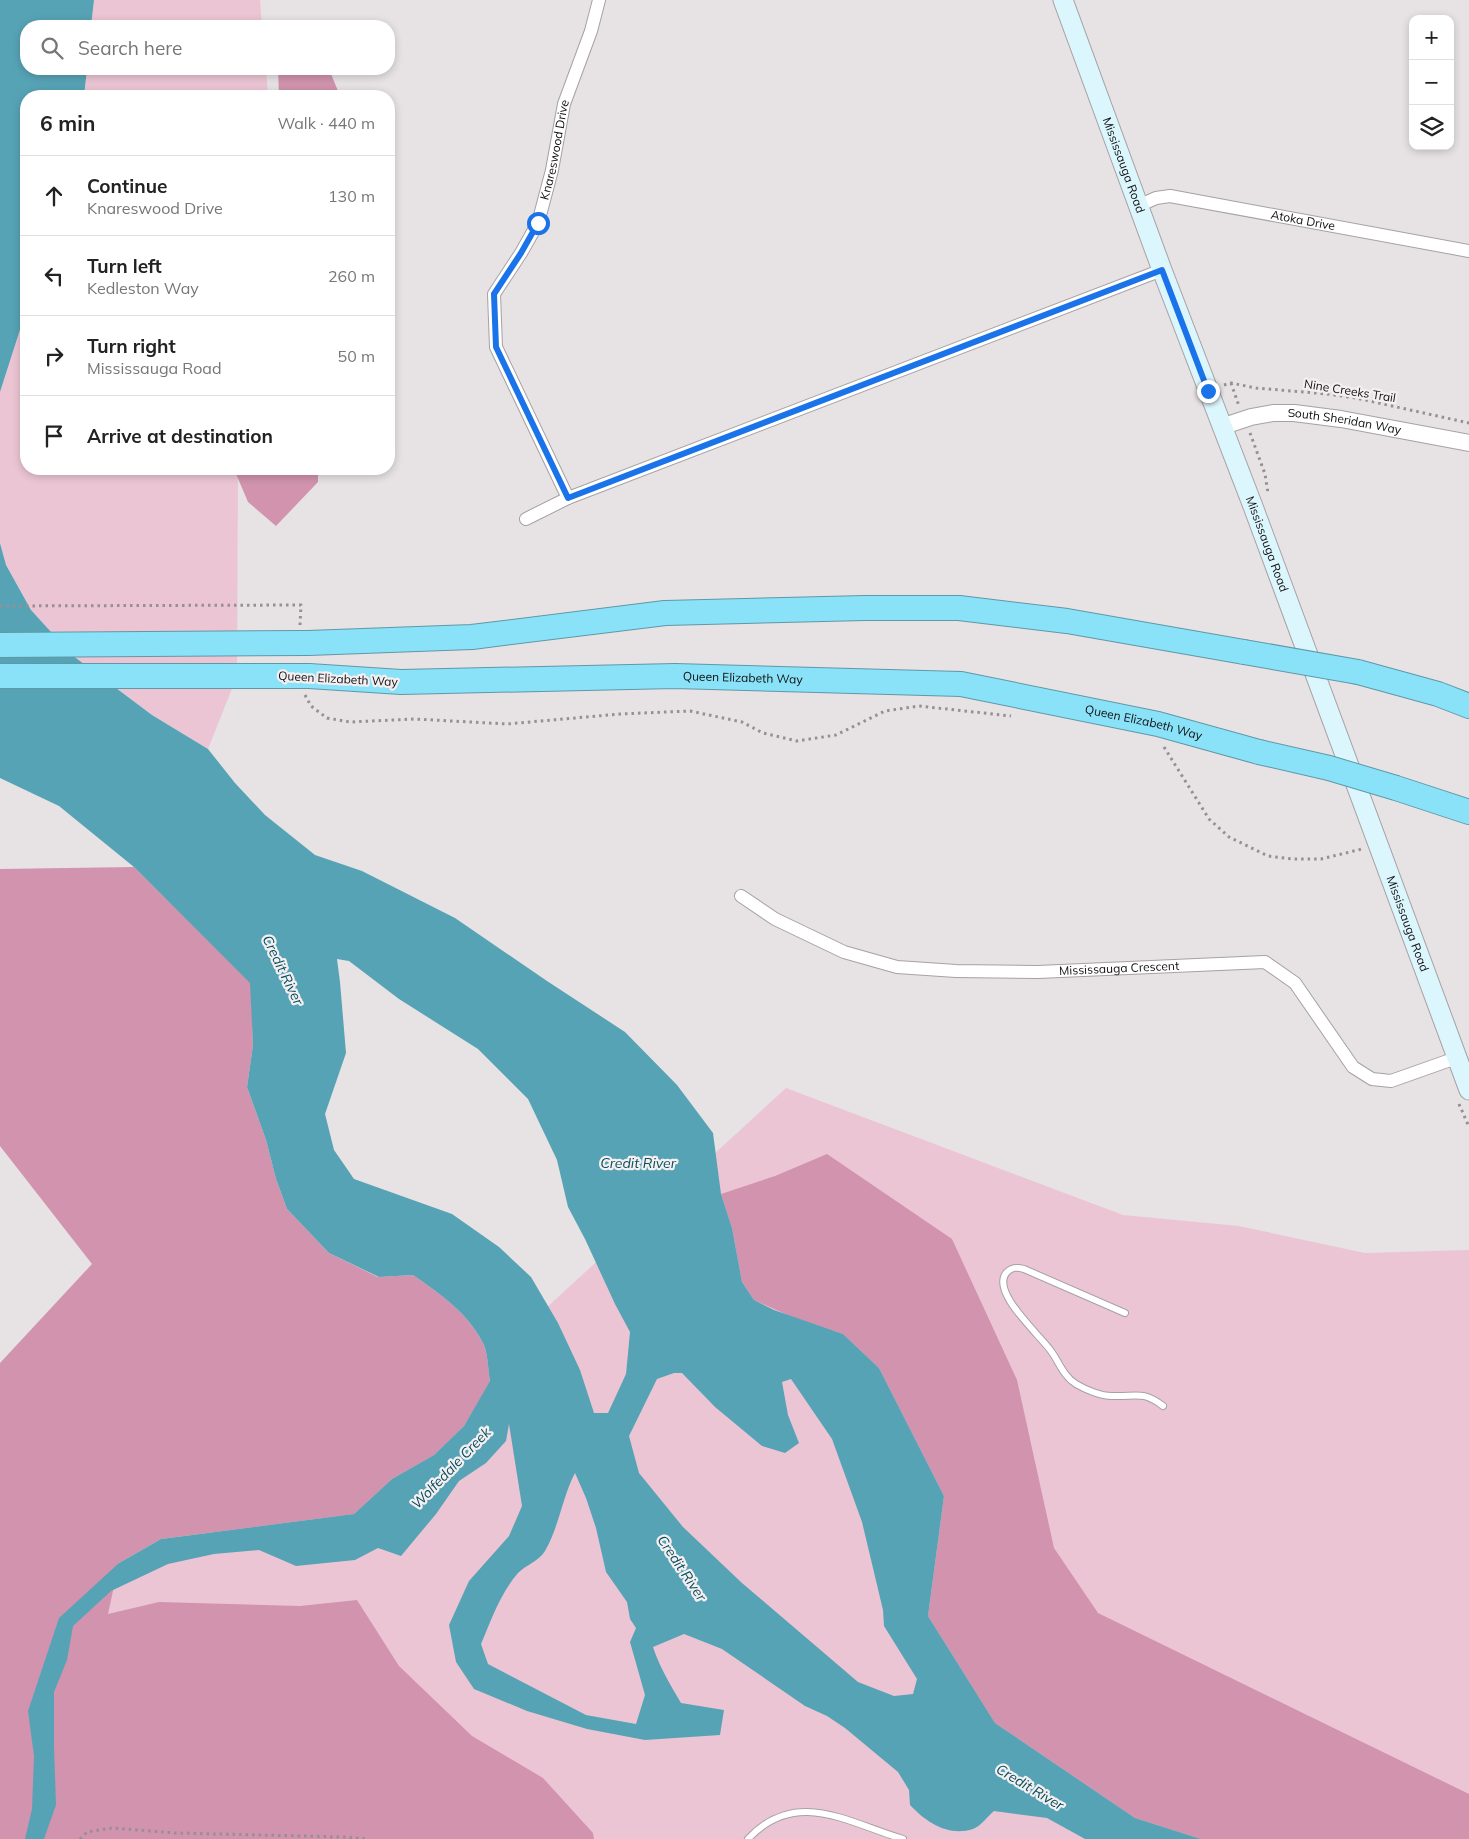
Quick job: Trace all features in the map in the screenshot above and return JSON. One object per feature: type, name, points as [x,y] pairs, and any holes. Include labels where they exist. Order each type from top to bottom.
[{"type":"highway","points":[[0,645],[304,638],[472,637],[666,613],[865,608],[959,608],[1067,621],[1291,659],[1358,672],[1438,694],[1469,706]]},
{"type":"highway","name":"Queen Elizabeth Way","points":[[0,676],[306,684],[675,676],[961,684],[1158,724],[1259,752],[1329,768],[1469,812]]},
{"type":"highway","points":[[1438,694],[1469,697]]},
{"type":"main road","name":"Mississauga Road","points":[[1063,0],[1162,270],[1254,509],[1456,1058],[1463,1095]]},
{"type":"street","name":"Knareswood Drive","points":[[568,498],[496,347],[494,294],[538,223],[552,170],[564,104],[591,31],[599,0]]},
{"type":"street","name":"Atoka Drive","points":[[1138,206],[1156,198],[1170,196],[1469,251]]},
{"type":"street","points":[[526,519],[568,498],[1162,270]]},
{"type":"street","name":"South Sheridan Way","points":[[1222,427],[1251,416],[1294,413],[1341,419],[1469,443]]},
{"type":"street","name":"Mississauga Crescent","points":[[741,896],[774,919],[844,952],[897,967],[956,971],[1038,972],[1265,962],[1295,983],[1353,1067],[1372,1079],[1391,1081],[1456,1058]]},
{"type":"lane","points":[[1125,1313],[1024,1269],[1016,1267],[1009,1270],[1004,1276],[1003,1287],[1006,1295],[1015,1309],[1052,1352],[1068,1378],[1094,1392],[1111,1397],[1142,1395],[1153,1398],[1163,1406]]},
{"type":"lane","points":[[748,1839],[771,1820],[783,1814],[810,1811],[830,1814],[903,1839]]},
{"type":"path","name":"Nine Creeks Trail","points":[[1235,393],[1229,384],[1356,398],[1469,422]]},
{"type":"path","points":[[0,606],[301,605],[304,638]]},
{"type":"path","points":[[306,684],[311,706],[327,718],[350,722],[415,718],[507,724],[620,714],[690,711],[742,722],[764,733],[797,741],[836,735],[885,711],[919,706],[1014,716]]},
{"type":"path","points":[[1158,744],[1166,747],[1209,819],[1229,837],[1268,856],[1292,859],[1321,859],[1378,845]]},
{"type":"path","points":[[1463,1095],[1469,1127]]},
{"type":"path","points":[[80,1839],[87,1832],[112,1828],[175,1833],[369,1839]]},
{"type":"shaded area","points":[[94,0],[260,0],[262,20],[92,20]]},
{"type":"shaded area","points":[[86,75],[266,75],[268,90],[85,90]]},
{"type":"shaded area","points":[[278,75],[331,75],[338,90],[279,90]]},
{"type":"shaded area","points":[[20,330],[20,475],[238,475],[237,676],[208,749],[152,715],[72,655],[31,610],[6,565],[0,543],[0,392]]},
{"type":"shaded area","points":[[237,475],[318,475],[318,482],[276,526],[248,502]]},
{"type":"shaded area","points":[[134,867],[251,983],[253,1045],[247,1087],[266,1140],[276,1179],[287,1209],[329,1253],[378,1277],[413,1275],[452,1305],[477,1332],[485,1347],[490,1382],[464,1426],[434,1455],[392,1479],[354,1514],[161,1539],[119,1563],[108,1614],[159,1602],[300,1606],[357,1600],[399,1666],[472,1736],[543,1778],[593,1833],[594,1839],[0,1839],[0,1363],[92,1264],[0,1146],[0,869]]},
{"type":"shaded area","points":[[786,1088],[1123,1215],[1239,1226],[1365,1253],[1469,1250],[1469,1839],[0,1839],[65,1610],[425,1419]]},
{"type":"shaded area","points":[[827,1154],[952,1239],[1017,1380],[1054,1548],[1098,1613],[1469,1794],[1469,1839],[1201,1839],[1135,1818],[995,1723],[928,1616],[944,1496],[879,1368],[843,1334],[792,1317],[754,1300],[742,1282],[732,1228],[721,1194],[775,1176]]},
{"type":"water","points":[[0,0],[94,0],[92,20],[20,20],[20,75],[86,75],[85,90],[20,90],[20,330],[0,392]]},
{"type":"water","name":"Credit River","points":[[0,543],[6,565],[31,610],[72,655],[152,715],[208,749],[235,783],[265,815],[315,855],[362,871],[455,918],[625,1032],[677,1085],[713,1133],[721,1194],[732,1228],[742,1282],[754,1300],[774,1310],[843,1334],[879,1368],[944,1496],[928,1616],[995,1723],[1135,1818],[1201,1839],[1085,1839],[1047,1818],[994,1811],[973,1829],[955,1831],[938,1826],[923,1817],[910,1805],[909,1790],[898,1772],[845,1728],[827,1716],[805,1706],[722,1649],[684,1634],[653,1647],[662,1669],[681,1703],[724,1710],[720,1735],[645,1740],[587,1729],[527,1711],[474,1689],[456,1662],[449,1625],[469,1581],[509,1536],[522,1506],[509,1424],[506,1441],[486,1463],[459,1481],[436,1514],[401,1556],[378,1548],[355,1560],[296,1566],[259,1550],[214,1554],[168,1564],[111,1591],[73,1626],[67,1660],[54,1692],[56,1805],[44,1839],[25,1839],[32,1809],[34,1756],[28,1711],[59,1618],[119,1563],[161,1539],[354,1514],[392,1479],[434,1455],[464,1426],[490,1381],[483,1343],[469,1322],[452,1305],[413,1275],[379,1277],[329,1253],[287,1209],[276,1179],[266,1140],[247,1087],[253,1045],[250,983],[134,867],[59,806],[0,778]],"holes":[[[337,959],[349,961],[399,999],[478,1049],[528,1099],[557,1160],[568,1207],[630,1332],[626,1374],[608,1413],[594,1413],[580,1370],[558,1323],[531,1277],[499,1247],[452,1214],[354,1179],[334,1150],[325,1114],[346,1053]],[[674,1373],[682,1373],[715,1407],[762,1446],[785,1453],[799,1443],[788,1415],[782,1382],[791,1379],[832,1439],[862,1522],[883,1610],[884,1626],[917,1679],[913,1694],[894,1696],[858,1682],[742,1583],[683,1527],[639,1473],[629,1436],[657,1379]],[[575,1473],[596,1528],[606,1572],[627,1602],[630,1619],[636,1628],[630,1642],[645,1695],[636,1724],[586,1715],[488,1664],[481,1644],[506,1589],[518,1573],[539,1558],[545,1551],[554,1532]]]},
{"type":"route","points":[[538,223],[494,294],[496,347],[568,498],[1162,270],[1208,391]]},
{"type":"water label","name":"Wolfedale Creek","points":[[451,1468]]}]
